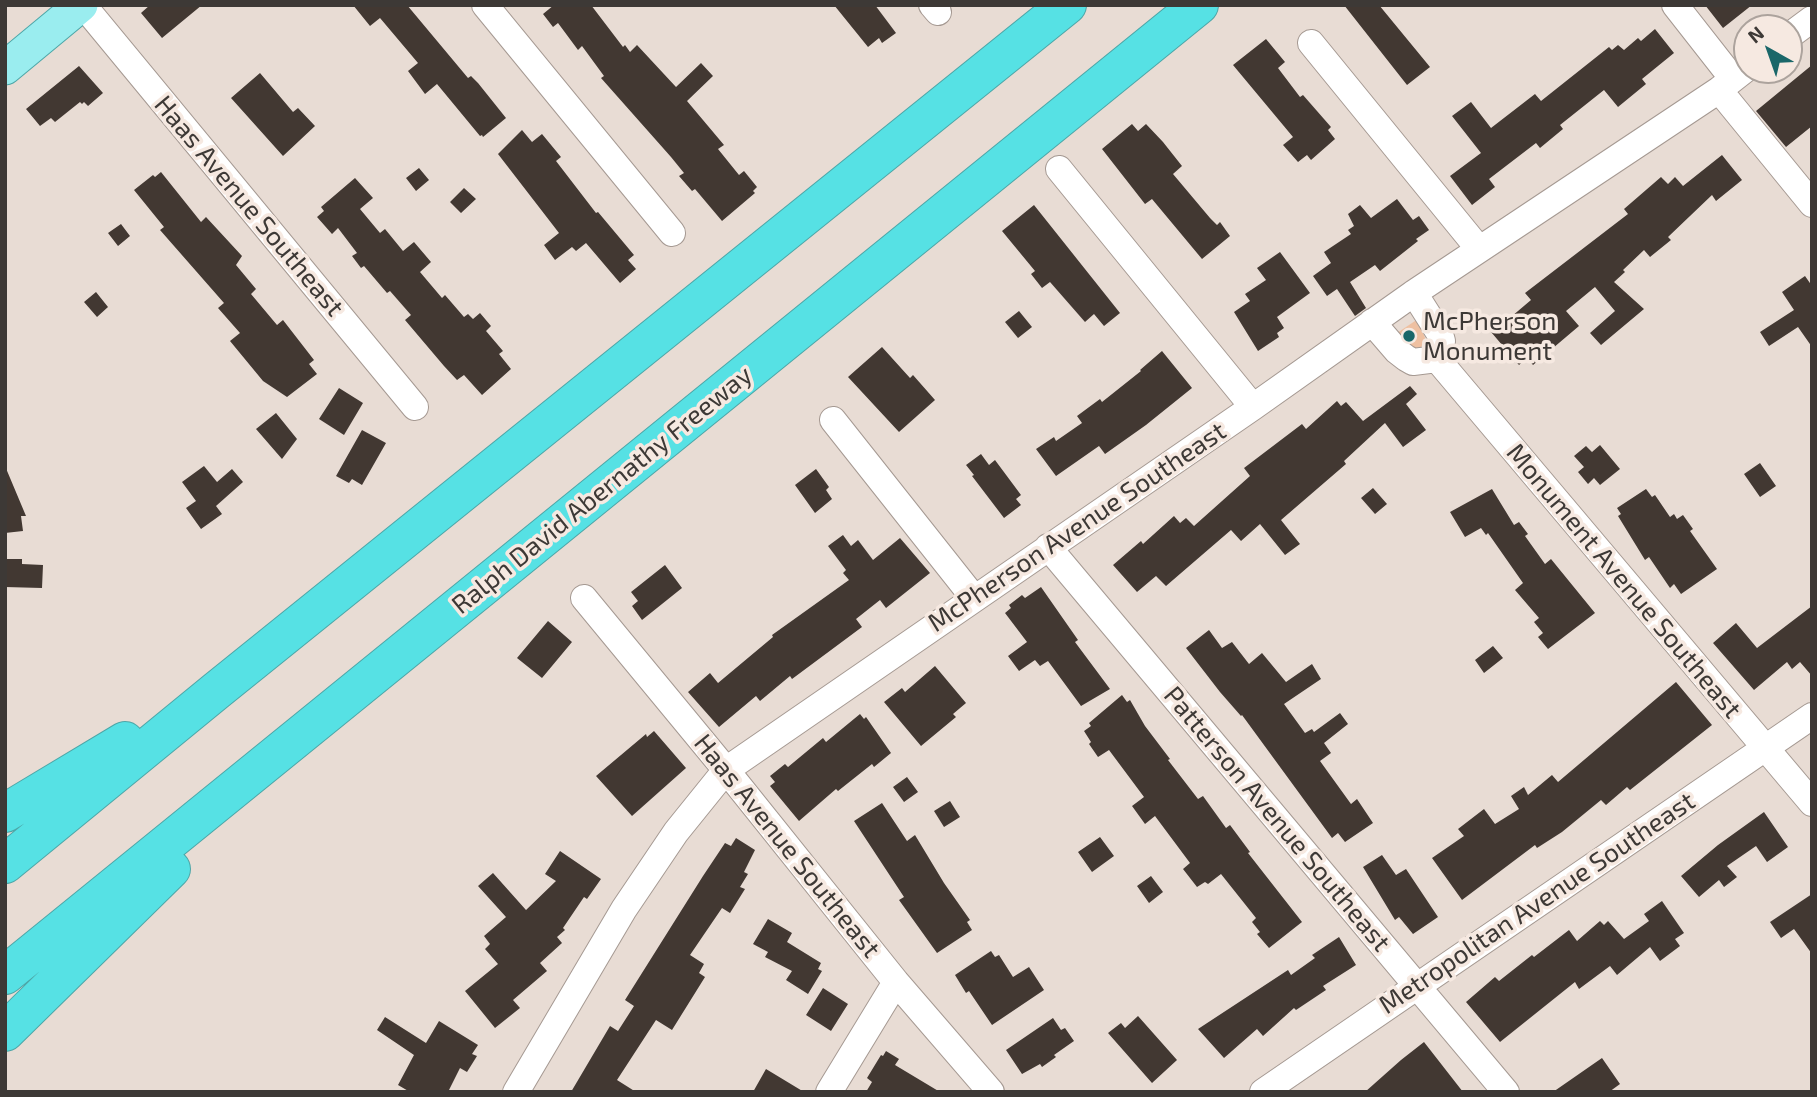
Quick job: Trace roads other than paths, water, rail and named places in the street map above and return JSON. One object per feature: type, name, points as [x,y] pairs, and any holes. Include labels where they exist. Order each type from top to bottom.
[{"type":"highway","points":[[5,864],[1067,5]]},
{"type":"highway","name":"Ralph David Abernathy Freeway","points":[[5,975],[1199,5]]},
{"type":"highway","points":[[5,1032],[149,890],[373,678]]},
{"type":"highway","points":[[5,813],[216,691]]},
{"type":"main road","points":[[5,68],[82,5]]},
{"type":"street","name":"Haas Avenue Southeast","points":[[82,5],[415,407]]},
{"type":"street","points":[[485,5],[672,233]]},
{"type":"street","points":[[1675,5],[1733,79]]},
{"type":"street","points":[[1311,43],[1479,249]]},
{"type":"street","name":"McPherson Avenue Southeast","points":[[516,1092],[624,909],[676,832],[726,769],[1253,407],[1414,293],[1733,79]]},
{"type":"street","points":[[1736,84],[1812,204]]},
{"type":"street","points":[[1059,169],[1253,407]]},
{"type":"street","points":[[1373,322],[1406,358],[1413,362],[1437,359],[1442,341],[1440,334],[1414,293]]},
{"type":"street","name":"Monument Avenue Southeast","points":[[1437,359],[1812,803]]},
{"type":"street","points":[[833,420],[974,598]]},
{"type":"street","name":"Patterson Avenue Southeast","points":[[1048,547],[1506,1092]]},
{"type":"street","name":"Haas Avenue Southeast","points":[[584,598],[726,769],[896,982],[991,1092]]},
{"type":"street","name":"Metropolitan Avenue Southeast","points":[[1263,1092],[1812,716]]},
{"type":"street","points":[[829,1092],[896,982]]},
{"type":"place","name":"McPherson Monument","points":[[1409,336]]}]
